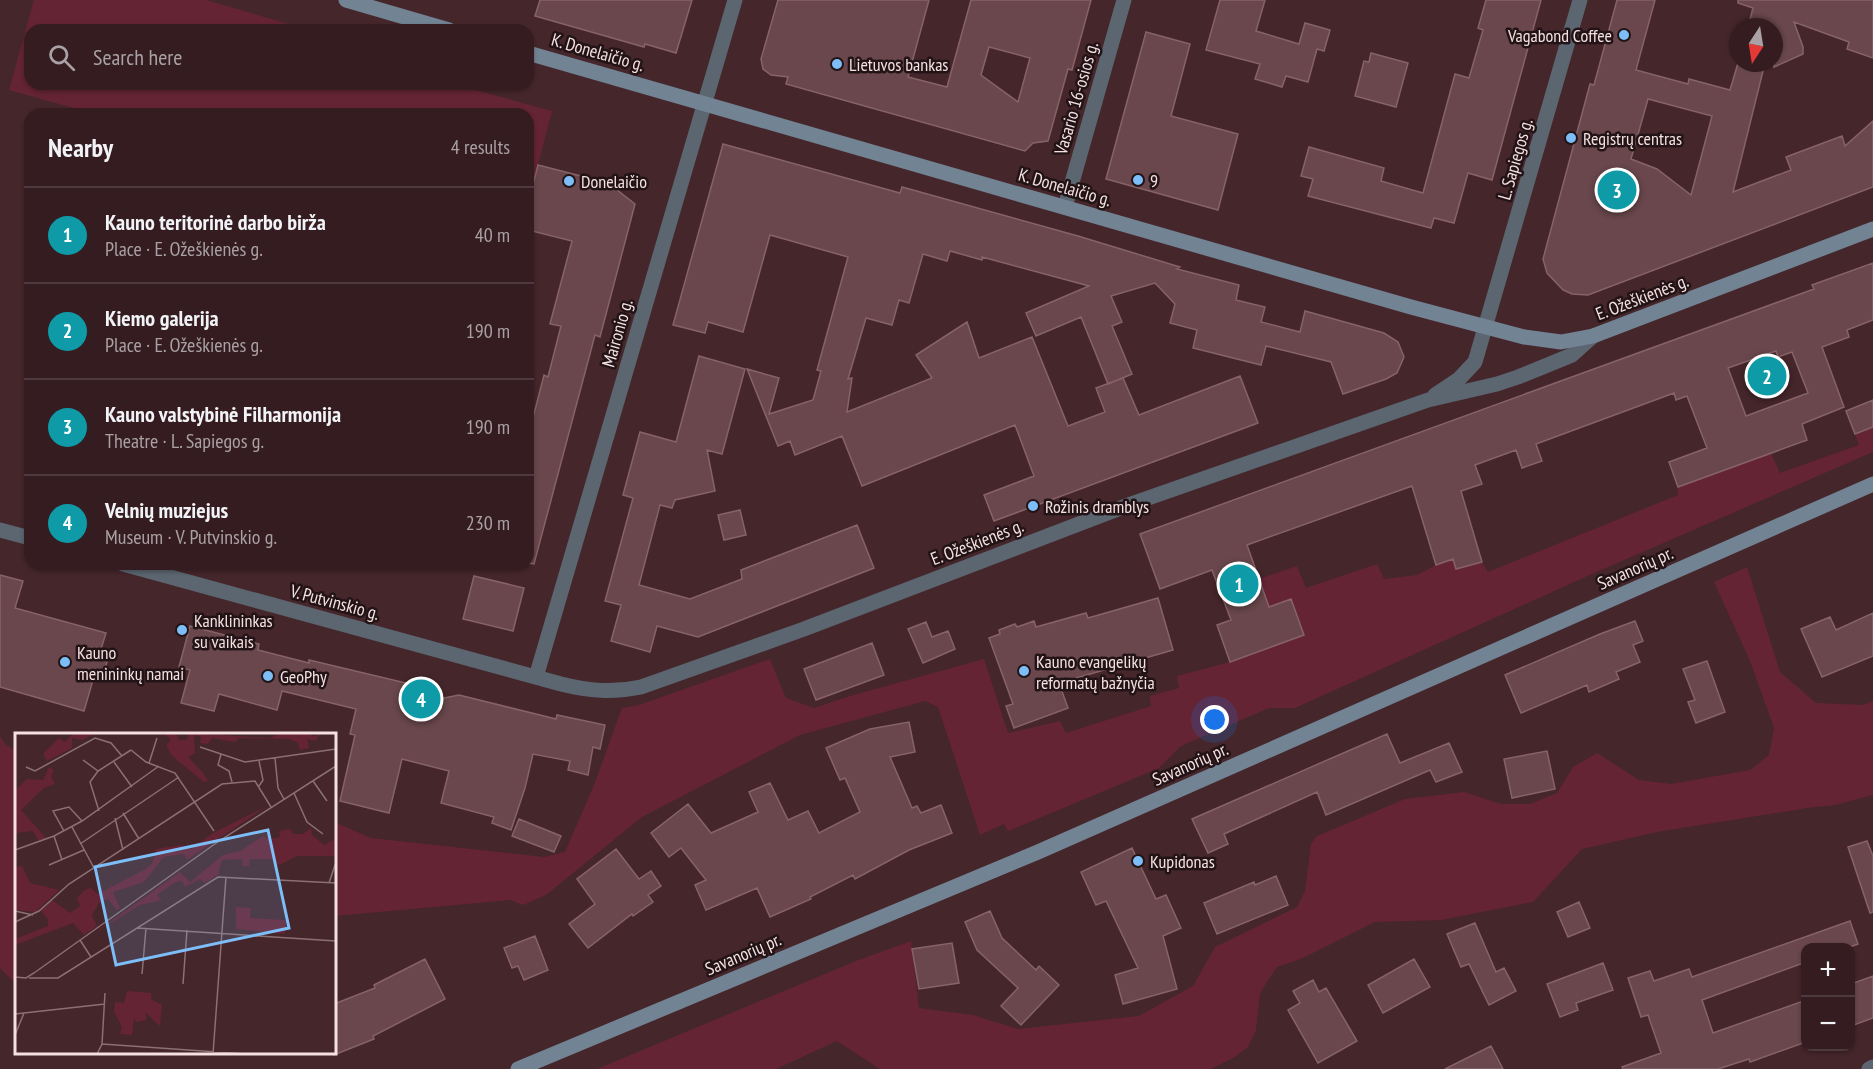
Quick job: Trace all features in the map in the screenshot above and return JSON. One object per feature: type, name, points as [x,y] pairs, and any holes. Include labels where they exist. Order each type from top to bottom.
[{"type":"street","points":[[346,0],[428,24]]},
{"type":"street","name":"Maironio g.","points":[[536,678],[735,0]]},
{"type":"street","name":"Vasario 16-osios g.","points":[[1065,207],[1124,0]]},
{"type":"street","name":"L. Sapiegos g.","points":[[1487,328],[1580,0]]},
{"type":"street","name":"K. Donelaičio g.","points":[[534,55],[1524,338],[1562,342],[1593,336]]},
{"type":"street","name":"E. Ožeškienės g.","points":[[536,678],[599,692],[623,691],[641,687],[804,629],[1131,504],[1428,400],[1518,377],[1572,355],[1593,336],[1873,229]]},
{"type":"street","name":"E. Ožeškienės g.","points":[[1428,400],[1458,379],[1475,362],[1487,328]]},
{"type":"street","name":"Savanorių pr.","points":[[518,1069],[1038,852],[1873,484]]},
{"type":"street","points":[[0,530],[24,536]]},
{"type":"street","name":"V. Putvinskio g.","points":[[145,570],[536,678]]},
{"type":"street","points":[[1869,1069],[1873,1067]]},
{"type":"shaded area","points":[[34,0],[206,0],[288,24],[27,24]]},
{"type":"shaded area","points":[[24,36],[24,90],[476,90],[552,111],[534,181],[534,108],[74,108],[9,90]]},
{"type":"shaded area","points":[[1873,427],[1873,452],[1592,574],[1295,708],[1269,708],[1181,746],[1159,768],[1008,831],[1004,824],[980,835],[938,707],[925,701],[800,735],[642,817],[546,895],[523,905],[510,900],[336,916],[336,823],[371,838],[544,857],[565,852],[594,785],[622,708],[639,705],[770,659],[786,698],[814,708],[984,659],[1008,733],[1060,721],[1066,733],[1151,706],[1150,696],[1179,688],[1177,676],[1230,662],[1304,635],[1291,599],[1269,607],[1259,579],[1297,566],[1306,588],[1377,564],[1384,579],[1417,575],[1453,559],[1456,569],[1482,562],[1488,572],[1678,495],[1678,487],[1771,453],[1780,473],[1859,445],[1855,434]]},
{"type":"shaded area","points":[[1747,567],[1780,672],[1816,703],[1863,705],[1873,701],[1873,795],[1835,805],[1657,832],[1582,849],[1533,902],[1441,920],[1375,922],[1303,958],[1277,967],[1260,993],[1256,1030],[1248,1047],[1211,1069],[880,1069],[837,1041],[776,1069],[597,1069],[856,961],[911,941],[919,1008],[973,1015],[1018,1029],[1139,1016],[1193,986],[1215,947],[1297,907],[1305,891],[1311,844],[1317,836],[1405,799],[1464,792],[1501,804],[1530,804],[1557,793],[1573,767],[1597,753],[1639,780],[1671,784],[1750,770],[1769,755],[1774,728],[1750,661],[1714,582]]},
{"type":"shaded area","points":[[0,736],[5,744],[15,750],[15,983],[0,968]]},
{"type":"building","points":[[540,0],[692,0],[676,53],[645,44],[644,47],[535,16]]},
{"type":"building","name":"Lietuvos bankas","points":[[778,0],[929,0],[908,77],[947,87],[971,0],[1091,0],[1072,70],[1068,69],[1048,141],[1033,143],[1025,151],[786,84],[788,77],[771,75],[763,69],[761,59]],"holes":[[[989,47],[1030,58],[1018,102],[981,75]]]},
{"type":"building","points":[[1220,0],[1265,0],[1256,31],[1299,44],[1305,23],[1330,30],[1324,51],[1317,49],[1308,82],[1286,76],[1282,87],[1255,79],[1260,64],[1206,50]]},
{"type":"building","points":[[1486,0],[1541,0],[1492,180],[1468,173],[1454,223],[1434,218],[1431,228],[1308,196],[1313,179],[1301,176],[1309,147],[1384,168],[1381,181],[1423,193],[1455,74],[1469,78],[1483,30],[1478,28]]},
{"type":"building","points":[[1617,0],[1655,0],[1636,70],[1688,84],[1689,79],[1730,90],[1735,72],[1763,72],[1733,192],[1791,170],[1786,157],[1842,136],[1845,146],[1873,121],[1873,187],[1588,295],[1572,294],[1563,290],[1547,273],[1543,259],[1590,84],[1594,85]],"holes":[[[1648,99],[1712,116],[1691,195],[1657,169],[1631,159]]]},
{"type":"building","points":[[1738,0],[1873,0],[1873,58],[1847,49],[1849,42],[1794,22],[1803,47],[1803,54],[1783,63],[1783,18],[1750,18],[1753,8],[1738,3]]},
{"type":"building","points":[[1146,32],[1190,44],[1171,116],[1238,134],[1218,210],[1106,179]]},
{"type":"building","points":[[1371,53],[1408,63],[1396,107],[1355,96],[1364,61],[1369,62]]},
{"type":"building","points":[[723,144],[900,193],[902,187],[1078,236],[1180,267],[1177,269],[1239,285],[1236,300],[1265,307],[1261,322],[1300,332],[1305,311],[1384,333],[1398,342],[1404,357],[1397,373],[1343,394],[1331,362],[1266,346],[1261,365],[1193,348],[1197,330],[1170,323],[1175,304],[1155,283],[1111,296],[1122,322],[1112,326],[1132,374],[1118,380],[1123,378],[1139,415],[1240,376],[1258,423],[994,521],[984,495],[1034,476],[1015,425],[862,486],[842,436],[795,455],[790,441],[778,446],[747,369],[779,378],[769,414],[813,400],[821,371],[817,370],[848,257],[770,235],[743,332],[708,322],[705,333],[673,325]],"holes":[[[950,251],[982,260],[982,257],[1089,286],[1026,313],[1036,336],[1081,317],[1108,384],[1096,388],[1105,412],[1068,426],[1032,337],[979,358],[967,322],[916,355],[932,378],[847,412],[852,378],[848,379],[866,318],[892,325],[899,300],[909,303],[923,254],[947,261]]]},
{"type":"building","points":[[538,165],[608,183],[635,204],[600,337],[595,335],[534,564],[534,414],[544,375],[548,377],[561,326],[550,324],[572,241],[534,232],[534,181]]},
{"type":"building","points":[[1873,263],[1873,320],[1847,330],[1849,337],[1822,347],[1844,407],[1802,424],[1807,440],[1678,487],[1669,462],[1707,448],[1687,396],[1676,400],[1674,393],[1536,444],[1542,461],[1522,468],[1516,450],[1475,465],[1482,484],[1461,491],[1482,562],[1456,569],[1453,559],[1436,565],[1412,486],[1247,545],[1269,607],[1291,599],[1304,635],[1230,662],[1217,625],[1231,620],[1212,570],[1160,589],[1140,534],[1814,289],[1812,285]],"holes":[[[1776,351],[1778,357],[1792,352],[1808,393],[1746,416],[1728,368]]]},
{"type":"building","points":[[699,356],[745,369],[722,454],[707,450],[715,491],[675,500],[672,508],[660,505],[639,585],[690,599],[742,579],[741,570],[857,525],[874,568],[698,637],[657,626],[650,652],[611,641],[621,605],[605,601],[633,498],[623,495],[640,432],[676,442]]},
{"type":"building","points":[[1873,400],[1873,427],[1855,434],[1846,411]]},
{"type":"building","points":[[740,510],[746,535],[724,540],[718,515]]},
{"type":"building","name":"Kauno menininkų namai","points":[[0,575],[23,581],[15,608],[106,633],[101,649],[110,651],[103,676],[95,673],[84,711],[0,687]]},
{"type":"building","points":[[474,576],[524,588],[513,631],[463,619]]},
{"type":"building","points":[[1158,598],[1173,650],[1059,683],[1068,708],[1014,728],[1006,706],[1013,704],[989,638],[1000,634],[999,630],[1015,624],[1017,627],[1034,621],[1036,627],[1086,613],[1088,618]]},
{"type":"building","points":[[1873,613],[1873,656],[1822,677],[1801,629],[1830,617],[1836,630]]},
{"type":"building","points":[[1635,621],[1643,641],[1633,645],[1640,662],[1616,672],[1619,679],[1589,692],[1587,685],[1521,713],[1505,675]]},
{"type":"building","points":[[926,622],[932,637],[948,631],[955,649],[923,663],[908,629]]},
{"type":"building","points":[[190,626],[259,644],[258,650],[427,688],[424,702],[459,695],[556,719],[557,715],[605,725],[600,749],[593,747],[588,775],[568,770],[570,761],[533,754],[511,830],[492,823],[494,817],[441,803],[449,771],[402,759],[389,813],[340,801],[355,735],[350,734],[356,709],[282,691],[277,710],[219,694],[214,711],[181,703],[190,670],[179,667]]},
{"type":"building","points":[[872,643],[884,675],[816,700],[804,669]]},
{"type":"building","points":[[1707,661],[1725,712],[1696,723],[1688,702],[1695,700],[1683,669]]},
{"type":"building","points":[[909,722],[915,752],[890,757],[912,808],[917,806],[921,813],[941,805],[952,833],[909,850],[855,879],[853,875],[810,897],[811,899],[770,917],[757,888],[706,910],[695,885],[706,880],[681,848],[669,857],[651,833],[688,804],[711,833],[758,812],[749,792],[770,783],[788,820],[808,811],[819,833],[860,812],[845,778],[840,780],[826,748],[870,729]]},
{"type":"building","points":[[1387,734],[1400,763],[1449,743],[1462,772],[1436,782],[1430,770],[1326,815],[1317,792],[1224,834],[1228,844],[1208,853],[1192,819]]},
{"type":"building","points":[[1547,751],[1555,789],[1512,798],[1504,759]]},
{"type":"building","points":[[519,819],[561,836],[554,852],[512,836]]},
{"type":"building","points":[[1867,841],[1873,856],[1873,912],[1870,913],[1848,847]]},
{"type":"building","points":[[1132,848],[1156,899],[1166,895],[1181,928],[1163,936],[1177,989],[1123,1004],[1115,975],[1138,968],[1106,901],[1096,905],[1081,872]]},
{"type":"building","points":[[616,849],[639,879],[651,871],[661,886],[648,895],[653,902],[633,916],[632,914],[588,948],[569,924],[595,904],[577,879]]},
{"type":"building","points":[[1276,876],[1288,905],[1217,934],[1204,903],[1254,882],[1255,885]]},
{"type":"building","points":[[1579,902],[1590,928],[1568,937],[1557,912]]},
{"type":"building","points":[[990,911],[1002,938],[1036,970],[1039,966],[1059,985],[1021,1025],[1001,1006],[1018,988],[977,950],[965,922]]},
{"type":"building","points":[[1850,921],[1858,944],[1801,943],[1801,964],[1702,1000],[1713,1033],[1801,1002],[1801,1044],[1750,1062],[1749,1059],[1718,1069],[1623,1069],[1622,1067],[1661,1053],[1648,1015],[1641,1017],[1628,978],[1650,971],[1654,981],[1689,969],[1692,977]]},
{"type":"building","points":[[1475,923],[1496,972],[1504,968],[1516,991],[1489,1005],[1469,964],[1461,967],[1447,934]]},
{"type":"building","points":[[535,936],[548,970],[524,980],[518,966],[512,968],[504,948]]},
{"type":"building","points":[[952,943],[959,983],[919,989],[912,949]]},
{"type":"building","points":[[425,959],[445,999],[373,1036],[374,1039],[334,1055],[336,1054],[336,1003],[375,988],[374,985]]},
{"type":"building","points":[[1414,959],[1430,987],[1383,1013],[1368,985]]},
{"type":"building","points":[[1603,963],[1613,990],[1576,1003],[1578,1010],[1560,1017],[1547,984]]},
{"type":"building","points":[[1873,976],[1873,1018],[1855,1025],[1855,997],[1855,983]]},
{"type":"building","points":[[1313,980],[1319,992],[1326,988],[1357,1041],[1318,1063],[1288,1010],[1300,1003],[1293,991]]},
{"type":"building","points":[[1491,1046],[1503,1069],[1445,1069]]},
{"type":"place","name":"Vagabond Coffee","points":[[1624,35]]},
{"type":"place","name":"Lietuvos bankas","points":[[837,64]]},
{"type":"place","name":"Registrų centras","points":[[1571,138]]},
{"type":"place","name":"9","points":[[1138,180]]},
{"type":"place","name":"Donelaičio","points":[[569,181]]},
{"type":"place","name":"Kauno valstybinė Filharmonija","points":[[1617,190]]},
{"type":"place","name":"Kiemo galerija","points":[[1767,376]]},
{"type":"place","name":"Rožinis dramblys","points":[[1033,506]]},
{"type":"place","name":"Kauno teritorinė darbo birža","points":[[1239,584]]},
{"type":"place","name":"Kanklininkas su vaikais","points":[[182,630]]},
{"type":"place","name":"Kauno menininkų namai","points":[[65,662]]},
{"type":"place","name":"Kauno evangelikų reformatų bažnyčia","points":[[1024,671]]},
{"type":"place","name":"GeoPhy","points":[[268,676]]},
{"type":"place","name":"Velnių muziejus","points":[[421,699]]},
{"type":"place","name":"Kupidonas","points":[[1138,861]]}]
